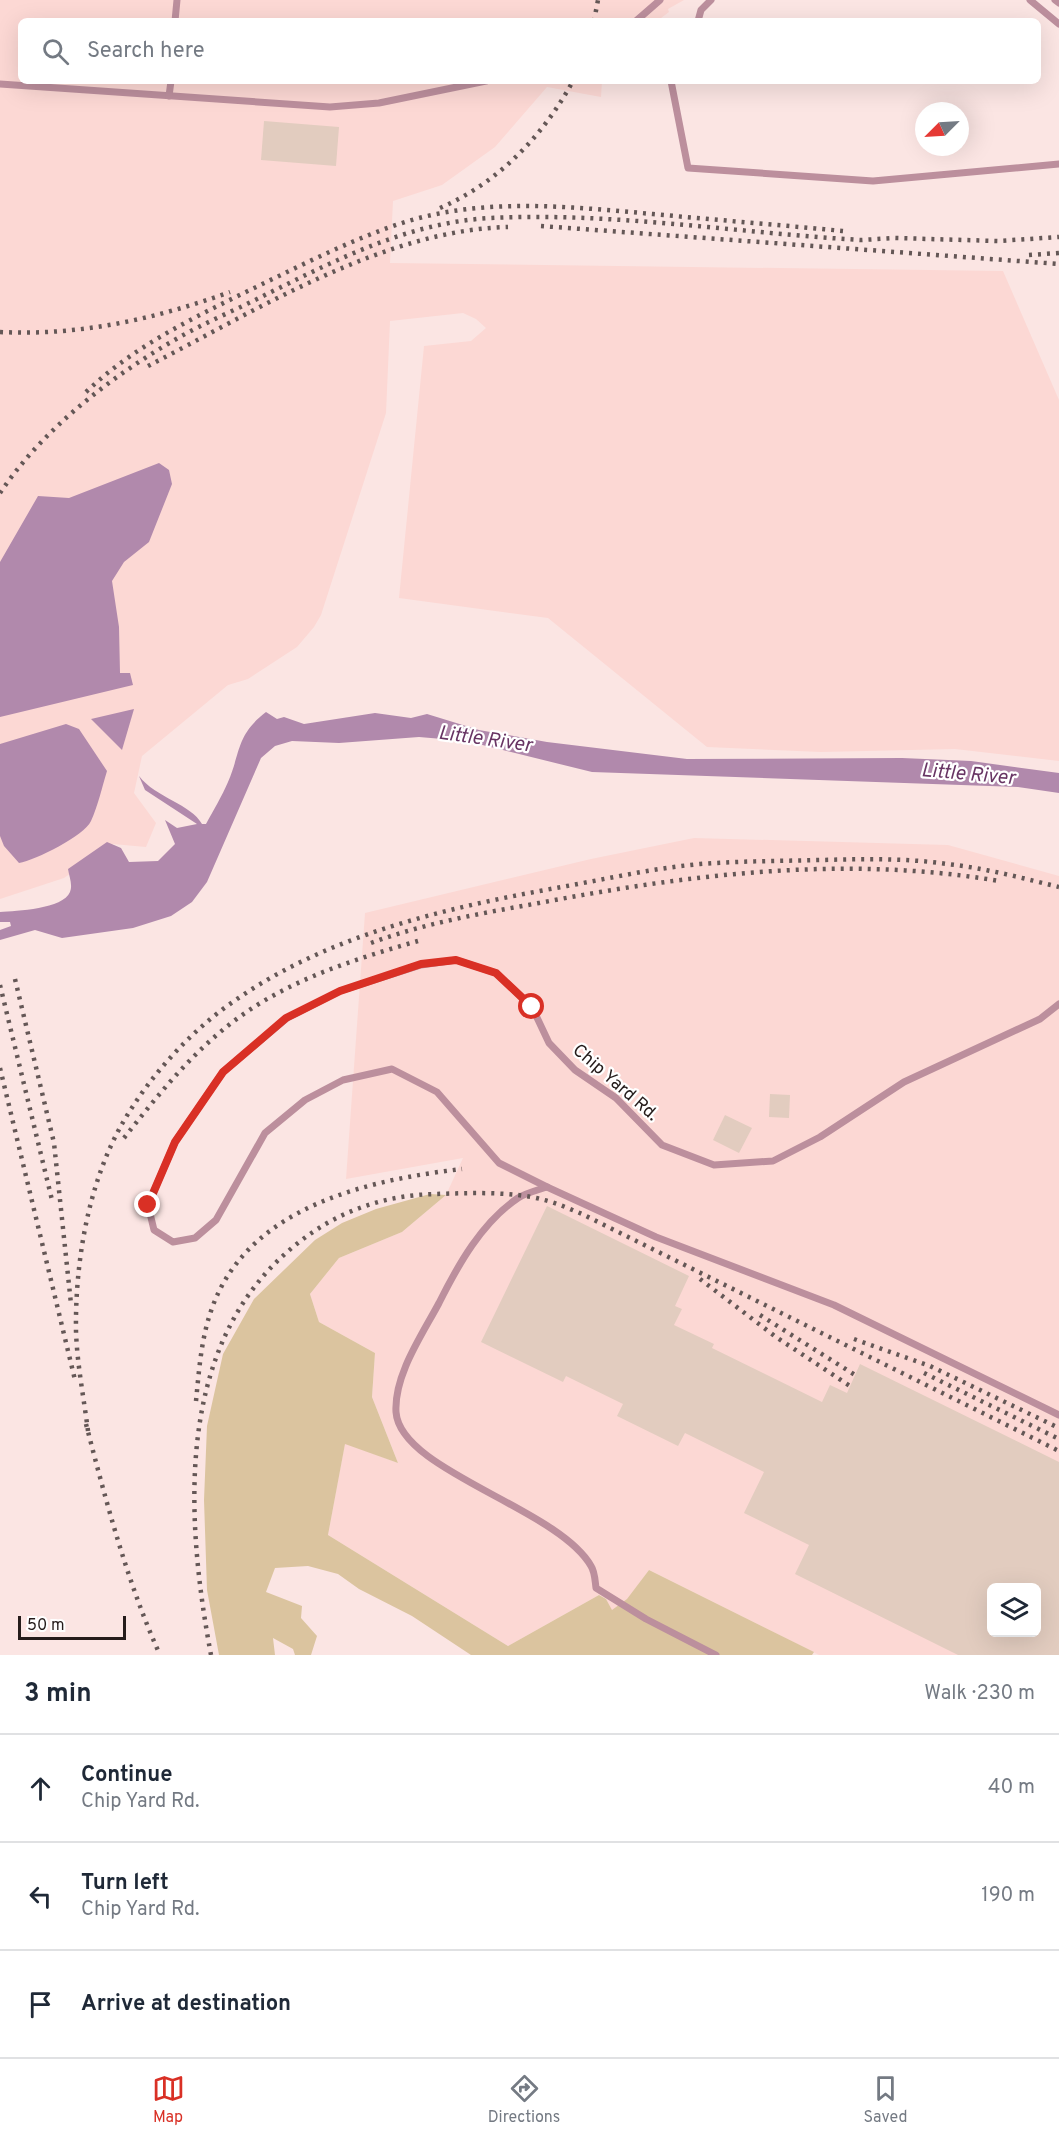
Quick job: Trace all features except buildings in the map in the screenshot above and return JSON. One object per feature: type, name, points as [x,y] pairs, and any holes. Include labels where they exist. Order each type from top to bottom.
[{"type":"lane","points":[[175,18],[177,0]]},
{"type":"lane","points":[[639,18],[660,0]]},
{"type":"lane","points":[[699,18],[701,10],[711,0]]},
{"type":"lane","points":[[1030,0],[1059,24]]},
{"type":"lane","points":[[1054,0],[1059,3]]},
{"type":"lane","points":[[0,84],[351,106],[379,103],[471,84]]},
{"type":"lane","points":[[169,96],[171,84]]},
{"type":"lane","points":[[672,84],[688,168],[860,181],[1059,164]]},
{"type":"lane","name":"Chip Yard Rd.","points":[[1059,1004],[1040,1019],[904,1082],[820,1137],[774,1161],[714,1165],[662,1145],[616,1098],[575,1070],[549,1043],[532,1007],[496,973],[456,960],[421,964],[340,991],[286,1018],[223,1072],[175,1142],[148,1205],[154,1230],[172,1242],[195,1238],[216,1220],[265,1133],[305,1100],[344,1080],[392,1069],[437,1092],[499,1163],[666,1241],[834,1305],[1059,1415]]},
{"type":"lane","points":[[547,1187],[519,1197],[501,1212],[483,1232],[459,1267],[407,1367],[398,1389],[396,1414],[405,1435],[428,1458],[570,1539],[592,1567],[596,1588],[646,1619],[716,1655]]},
{"type":"shaded area","points":[[0,0],[684,0],[668,9],[669,12],[661,18],[18,18],[18,84],[602,84],[601,97],[547,87],[495,147],[442,185],[393,201],[390,263],[1003,271],[1059,400],[1059,761],[955,749],[821,752],[707,747],[548,618],[399,598],[424,346],[471,341],[486,328],[476,319],[463,313],[390,321],[386,413],[321,615],[314,627],[297,647],[248,679],[228,685],[142,756],[134,793],[156,823],[146,847],[113,844],[64,878],[0,899]]},
{"type":"shaded area","points":[[694,838],[948,845],[1059,876],[1059,1655],[819,1655],[649,1570],[627,1600],[612,1611],[606,1599],[599,1595],[508,1646],[328,1535],[345,1443],[398,1463],[372,1397],[375,1353],[319,1322],[310,1294],[339,1258],[402,1232],[446,1195],[463,1158],[346,1179],[365,913],[591,859]]},
{"type":"shaded area","points":[[430,1194],[446,1195],[402,1232],[339,1258],[310,1294],[319,1322],[375,1353],[372,1397],[398,1463],[345,1444],[328,1535],[508,1646],[599,1595],[606,1599],[612,1610],[627,1599],[649,1570],[814,1652],[812,1655],[471,1655],[412,1616],[359,1589],[338,1574],[308,1566],[275,1568],[266,1592],[302,1606],[301,1618],[317,1636],[311,1655],[295,1655],[293,1649],[273,1638],[275,1655],[219,1655],[207,1590],[204,1500],[207,1426],[223,1354],[254,1299],[315,1240],[342,1223],[376,1209]]},
{"type":"water","points":[[159,463],[169,470],[172,484],[149,542],[124,562],[112,581],[119,627],[120,673],[130,673],[133,685],[0,717],[0,562],[38,496],[69,498]]},
{"type":"water","points":[[134,709],[122,750],[91,719]]},
{"type":"water","name":"Little River","points":[[266,712],[277,719],[284,717],[304,724],[375,713],[411,718],[427,714],[479,730],[547,742],[687,759],[902,758],[971,761],[1059,773],[1059,793],[1018,787],[592,772],[466,741],[419,737],[339,743],[292,741],[275,746],[261,758],[207,882],[192,902],[171,916],[133,928],[62,938],[35,930],[0,940],[0,930],[11,926],[10,922],[0,922],[0,912],[49,906],[66,898],[71,886],[68,869],[107,842],[121,848],[129,862],[158,861],[175,844],[165,820],[177,828],[197,824],[145,790],[139,776],[154,790],[190,811],[202,824],[206,824],[228,782],[244,736],[256,720]]},
{"type":"water","points":[[66,724],[79,729],[107,771],[96,809],[87,827],[70,840],[19,863],[4,846],[0,836],[0,744]]},
{"type":"railway","points":[[595,18],[598,0]]},
{"type":"railway","points":[[440,208],[481,185],[517,156],[548,121],[571,84]]},
{"type":"railway","points":[[86,392],[144,347],[208,311],[346,244],[405,222],[436,214],[497,207],[560,207],[843,231]]},
{"type":"railway","points":[[0,493],[36,447],[57,426],[103,387],[153,353],[200,326],[321,268],[375,244],[432,227],[491,218],[537,217],[630,220],[861,240],[895,238],[998,241],[1059,237]]},
{"type":"railway","points":[[541,226],[1059,264]]},
{"type":"railway","points":[[148,366],[277,298],[368,258],[415,242],[461,232],[508,227]]},
{"type":"railway","points":[[1029,255],[1059,253]]},
{"type":"railway","points":[[0,332],[30,333],[117,324],[174,310],[230,292]]},
{"type":"railway","points":[[88,1431],[76,1331],[78,1278],[92,1198],[110,1147],[133,1106],[159,1070],[189,1038],[223,1009],[277,974],[315,955],[356,939],[439,913],[633,873],[683,866],[868,859],[916,861],[975,868],[1059,887]]},
{"type":"railway","points":[[371,943],[433,924],[475,915],[596,893],[711,876],[769,871],[884,869],[942,873],[999,881]]},
{"type":"railway","points":[[124,1138],[191,1059],[222,1031],[258,1004],[324,972],[418,941]]},
{"type":"railway","points":[[15,979],[54,1143],[71,1304]]},
{"type":"railway","points":[[0,985],[52,1200]]},
{"type":"railway","points":[[0,1068],[75,1380]]},
{"type":"railway","points":[[196,1401],[199,1367],[211,1311],[228,1275],[252,1246],[281,1223],[314,1205],[350,1191],[388,1181],[462,1169]]},
{"type":"railway","points":[[211,1655],[196,1546],[194,1489],[198,1433],[209,1379],[228,1329],[258,1283],[298,1243],[313,1232],[346,1214],[380,1202],[417,1195],[490,1193],[532,1197],[559,1204],[1059,1451]]},
{"type":"railway","points":[[700,1279],[776,1337],[850,1386]]},
{"type":"railway","points":[[760,1315],[855,1375]]},
{"type":"railway","points":[[854,1339],[930,1366],[1059,1428]]},
{"type":"railway","points":[[924,1373],[1059,1439]]},
{"type":"railway","points":[[86,1424],[127,1570],[160,1655]]},
{"type":"route","points":[[148,1205],[175,1142],[223,1072],[286,1018],[340,991],[421,964],[456,960],[496,973],[532,1007]]}]
